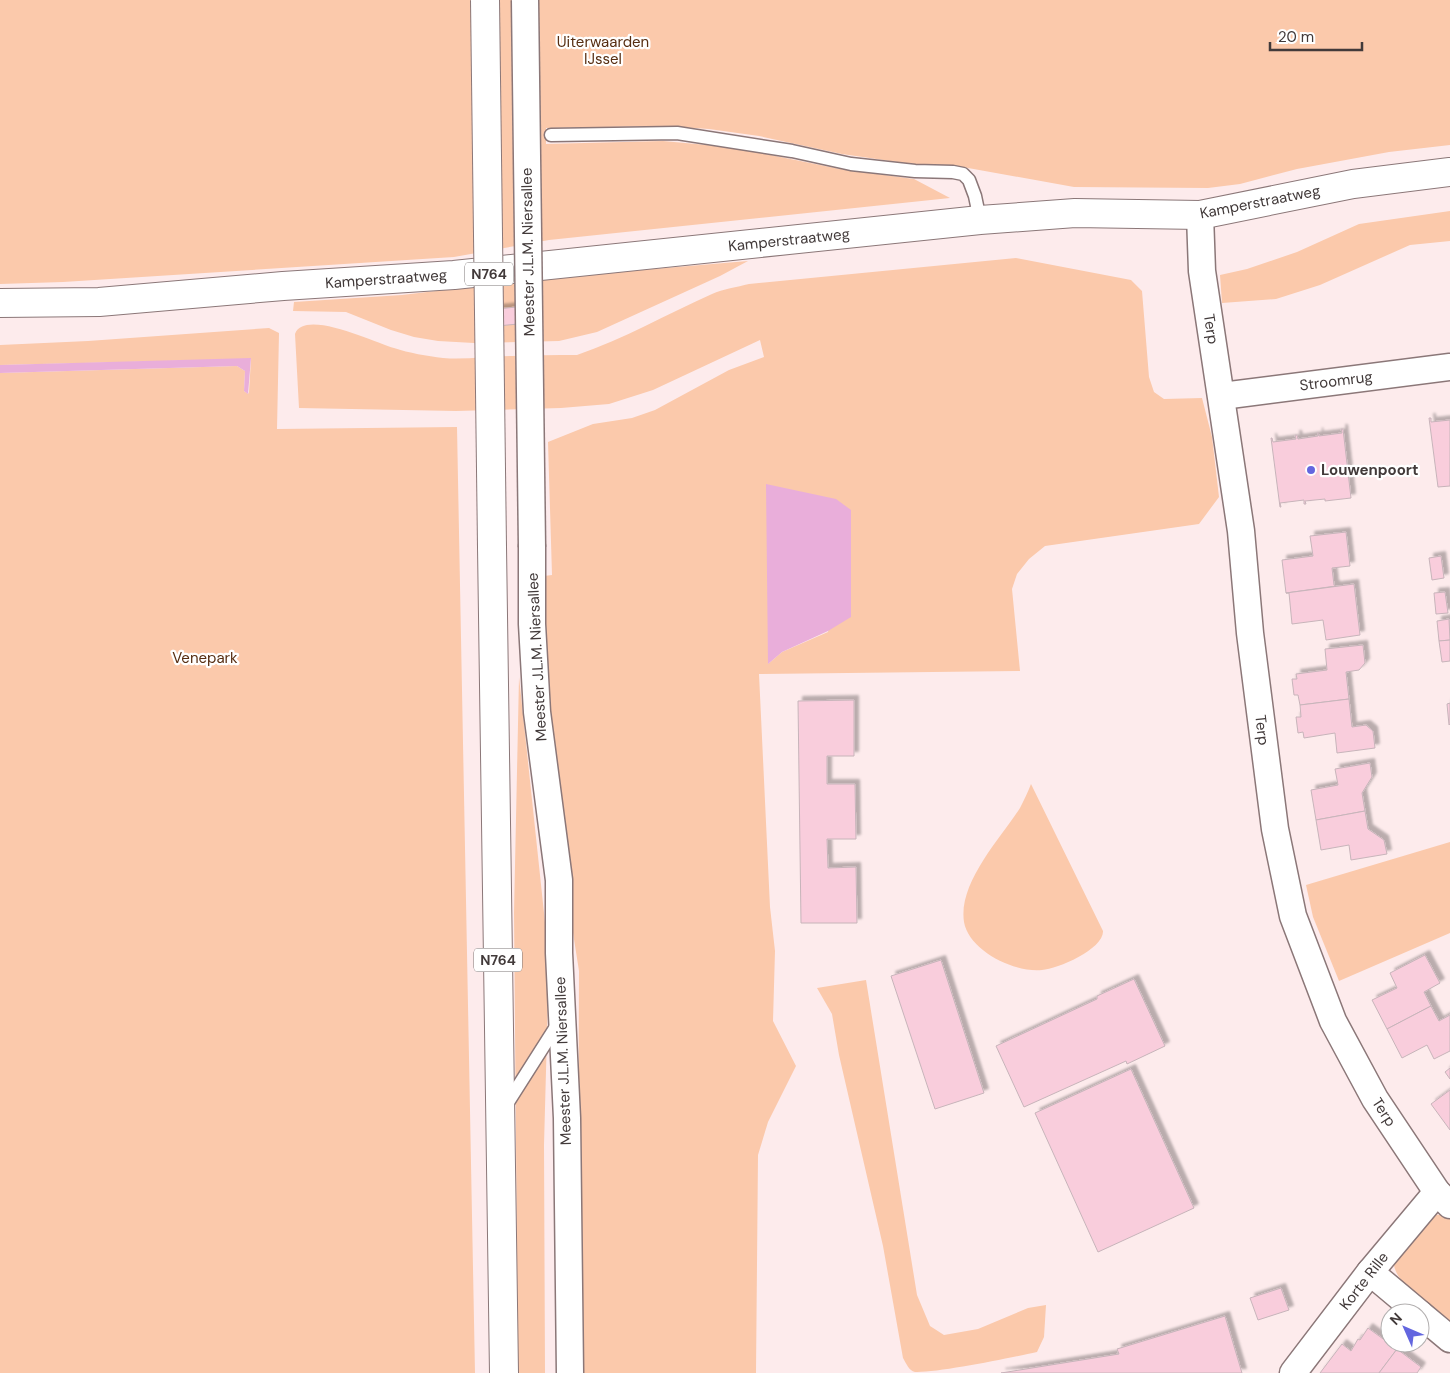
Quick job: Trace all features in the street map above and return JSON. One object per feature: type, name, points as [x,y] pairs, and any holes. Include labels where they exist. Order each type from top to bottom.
[{"type":"main road","name":"N764","points":[[485,0],[504,1373]]},
{"type":"main road","name":"Kamperstraatweg","points":[[0,303],[98,302],[283,286],[454,275],[980,220],[1075,213],[1200,215],[1353,184],[1450,172]]},
{"type":"street","name":"Meester J.L.M. Niersallee","points":[[525,0],[532,624],[537,712],[559,880],[559,953],[566,1118],[570,1373]]},
{"type":"street","name":"Terp","points":[[1200,215],[1202,271],[1241,531],[1250,633],[1275,829],[1293,916],[1333,1021],[1375,1099],[1444,1199]]},
{"type":"street","name":"Stroomrug","points":[[1222,396],[1450,367]]},
{"type":"street","name":"Korte Rille","points":[[1293,1373],[1370,1272],[1444,1199]]},
{"type":"street","points":[[1370,1272],[1408,1303]]},
{"type":"street","points":[[1430,1322],[1450,1339]]},
{"type":"lane","points":[[552,135],[677,133],[792,151],[851,164],[915,171],[954,172],[963,174],[969,180],[976,196],[980,220]]},
{"type":"lane","points":[[500,1115],[562,1017]]},
{"type":"green space","name":"Uiterwaarden IJssel","points":[[0,0],[1450,0],[1450,145],[1389,152],[1297,169],[1240,184],[1208,188],[1074,187],[957,166],[911,164],[842,154],[759,136],[709,129],[664,126],[546,128],[546,144],[663,141],[707,145],[756,152],[840,169],[914,179],[950,198],[549,240],[454,257],[63,282],[0,284]]},
{"type":"green space","points":[[1450,211],[1450,241],[1410,245],[1320,285],[1276,299],[1222,303],[1220,275],[1247,269],[1297,252],[1359,224]]},
{"type":"green space","points":[[1016,258],[1131,280],[1142,291],[1149,377],[1154,392],[1164,399],[1202,398],[1212,437],[1219,497],[1199,524],[1045,546],[1029,559],[1017,574],[1012,589],[1020,671],[759,674],[770,907],[775,951],[773,1021],[796,1066],[768,1122],[758,1155],[756,1373],[581,1373],[578,1244],[579,971],[566,888],[544,632],[544,576],[552,575],[548,442],[593,424],[632,418],[655,410],[729,370],[764,357],[760,340],[653,390],[609,404],[561,408],[456,411],[299,408],[295,334],[301,327],[312,325],[326,326],[341,329],[400,350],[443,358],[577,355],[629,334],[712,294],[749,284]],"holes":[[[851,510],[828,632],[782,652],[768,664]]]},
{"type":"green space","points":[[748,261],[720,276],[597,332],[559,341],[474,343],[438,341],[414,337],[391,330],[346,312],[293,311],[294,302],[402,295],[547,278]]},
{"type":"green space","name":"Venepark","points":[[269,328],[279,333],[277,429],[457,427],[475,1373],[0,1373],[0,373],[237,366],[245,371],[244,391],[248,394],[251,359],[0,365],[0,345],[88,341]]},
{"type":"green space","points":[[519,677],[549,960],[544,1145],[545,1373],[518,1373],[514,913]]},
{"type":"green space","points":[[1031,784],[1103,931],[1096,945],[1079,957],[1058,966],[1042,970],[1019,968],[995,958],[974,942],[964,922],[967,892],[974,877],[992,847],[1020,808]]},
{"type":"green space","points":[[1450,842],[1450,933],[1339,981],[1313,917],[1306,885]]},
{"type":"green space","points":[[866,980],[917,1295],[930,1326],[944,1335],[978,1329],[1028,1308],[1046,1305],[1044,1337],[1037,1352],[974,1365],[925,1372],[911,1370],[903,1358],[883,1246],[839,1055],[832,1014],[817,988]]},
{"type":"green space","points":[[1428,1214],[1450,1218],[1450,1321],[1403,1282],[1396,1272],[1393,1254]]},
{"type":"shaded area","points":[[251,358],[248,394],[244,391],[245,371],[237,366],[0,373],[0,365]]},
{"type":"shaded area","points":[[766,484],[836,499],[851,510],[851,617],[828,631],[782,652],[768,664]]},
{"type":"building","points":[[527,306],[529,323],[497,326],[496,309]]},
{"type":"building","points":[[1429,418],[1431,418],[1431,422],[1450,420],[1450,486],[1438,487]]},
{"type":"building","name":"Louwenpoort","points":[[1341,429],[1343,429],[1351,498],[1305,501],[1306,504],[1304,504],[1304,500],[1280,503],[1280,507],[1271,438],[1273,442],[1296,439],[1295,435],[1297,435],[1298,439],[1318,436],[1318,432],[1319,436],[1342,433]]},
{"type":"building","points":[[1346,532],[1350,566],[1332,568],[1334,585],[1336,586],[1286,593],[1282,560],[1313,556],[1310,536]]},
{"type":"building","points":[[1441,556],[1444,578],[1432,580],[1429,558]]},
{"type":"building","points":[[1354,584],[1360,635],[1326,640],[1323,620],[1292,624],[1289,593],[1286,593]]},
{"type":"building","points":[[1445,592],[1448,613],[1436,614],[1434,593]]},
{"type":"building","points":[[1449,619],[1450,640],[1439,641],[1437,621]]},
{"type":"building","points":[[1450,640],[1450,661],[1442,662],[1439,641]]},
{"type":"building","points":[[1363,645],[1365,663],[1359,670],[1346,672],[1349,699],[1300,705],[1298,695],[1294,695],[1292,679],[1297,679],[1296,674],[1327,670],[1325,649]]},
{"type":"building","points":[[1349,699],[1352,727],[1366,725],[1373,731],[1375,748],[1337,753],[1335,733],[1304,738],[1303,732],[1298,733],[1296,717],[1301,717],[1300,705]]},
{"type":"building","points":[[854,700],[854,756],[827,756],[827,784],[855,784],[856,839],[827,839],[828,868],[856,867],[857,923],[801,923],[798,701]]},
{"type":"building","points":[[1450,703],[1450,724],[1449,725],[1447,704]]},
{"type":"building","points":[[1370,763],[1372,777],[1362,793],[1365,811],[1316,820],[1311,790],[1338,785],[1335,769]]},
{"type":"building","points":[[1365,811],[1368,829],[1384,840],[1387,854],[1351,860],[1349,845],[1321,850],[1316,820]]},
{"type":"building","points":[[1425,955],[1440,983],[1424,992],[1431,1006],[1387,1029],[1372,1000],[1397,988],[1390,973]]},
{"type":"building","points":[[941,960],[984,1093],[935,1109],[891,976]]},
{"type":"building","points":[[1134,979],[1165,1046],[1127,1064],[1126,1061],[1024,1107],[996,1046],[1097,999],[1097,996]]},
{"type":"building","points":[[1431,1006],[1439,1021],[1450,1015],[1450,1051],[1434,1059],[1427,1045],[1402,1058],[1387,1029]]},
{"type":"building","points":[[1450,1068],[1450,1079],[1445,1072]]},
{"type":"building","points":[[1131,1069],[1194,1208],[1098,1252],[1035,1113]]},
{"type":"building","points":[[1450,1090],[1450,1130],[1431,1104]]},
{"type":"building","points":[[1281,1288],[1289,1310],[1258,1320],[1250,1298]]},
{"type":"building","points":[[1225,1316],[1242,1373],[1001,1373],[1119,1354],[1117,1349]]},
{"type":"building","points":[[1368,1328],[1380,1337],[1380,1353],[1394,1353],[1379,1373],[1320,1373],[1342,1344],[1351,1351],[1358,1339],[1360,1340]]},
{"type":"building","points":[[1394,1353],[1402,1353],[1421,1367],[1417,1373],[1379,1373]]},
{"type":"place","name":"Louwenpoort","points":[[1311,470]]}]
